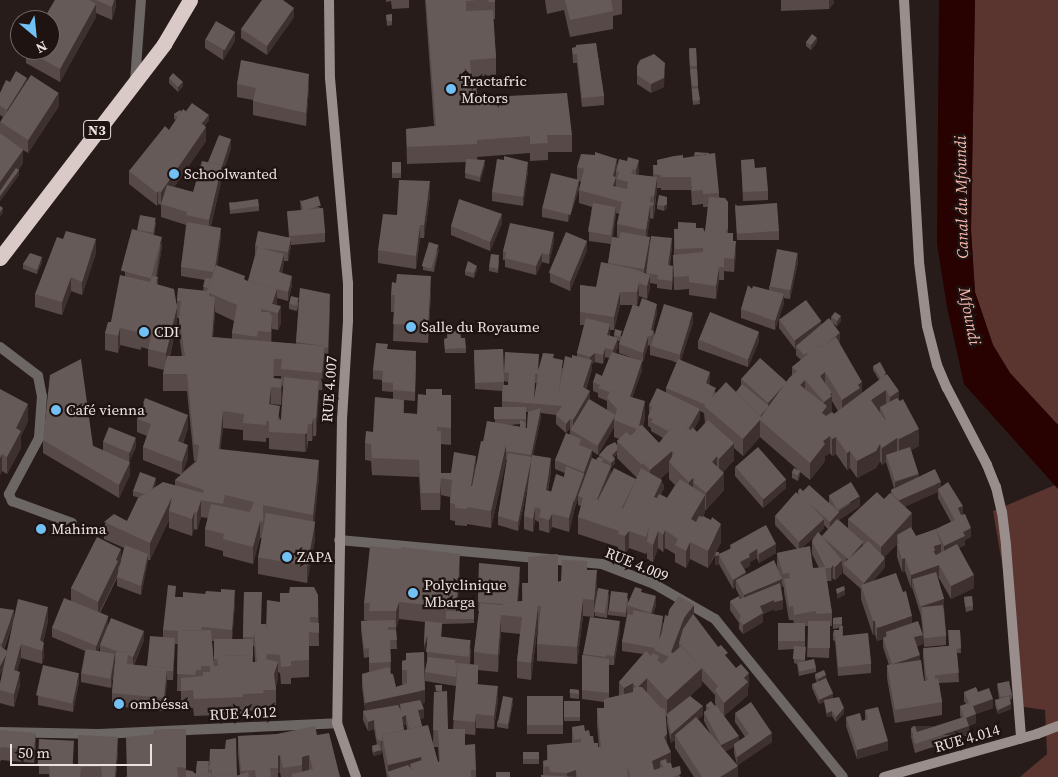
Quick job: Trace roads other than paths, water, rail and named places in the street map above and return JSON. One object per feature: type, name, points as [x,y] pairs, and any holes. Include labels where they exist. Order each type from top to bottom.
[{"type":"highway","name":"N3","points":[[0,258],[164,44],[190,0]]},
{"type":"main road","points":[[904,0],[919,262],[927,326],[937,364],[947,388],[987,465],[998,495],[1006,546],[1020,738]]},
{"type":"main road","name":"RUE 4.007","points":[[328,1],[330,78],[348,302],[339,540],[337,723],[356,777]]},
{"type":"main road","name":"RUE 4.014","points":[[884,777],[1037,734],[1058,726]]},
{"type":"street","points":[[135,81],[141,0]]},
{"type":"street","points":[[0,347],[38,376],[42,396],[39,438],[9,494],[12,502],[72,523]]},
{"type":"street","name":"RUE 4.009","points":[[339,540],[602,564],[654,584],[715,620],[843,777]]},
{"type":"street","name":"RUE 4.012","points":[[0,732],[99,734],[337,723]]},
{"type":"water","points":[[939,0],[975,0],[971,230],[975,292],[993,345],[1010,373],[1058,425],[1058,489],[964,384],[947,307],[937,244]]},
{"type":"place","name":"Tractafric Motors","points":[[451,89]]},
{"type":"place","name":"Schoolwanted","points":[[174,174]]},
{"type":"place","name":"Salle du Royaume","points":[[411,327]]},
{"type":"place","name":"CDI","points":[[144,332]]},
{"type":"place","name":"Café vienna","points":[[56,410]]},
{"type":"place","name":"Mahima","points":[[41,529]]},
{"type":"place","name":"ZAPA","points":[[287,557]]},
{"type":"place","name":"Polyclinique Mbarga","points":[[413,593]]},
{"type":"place","name":"ombéssa","points":[[119,704]]},
{"type":"water label","name":"Canal du Mfoundi","points":[[961,197]]},
{"type":"water label","name":"Mfoundi","points":[[970,316]]}]
